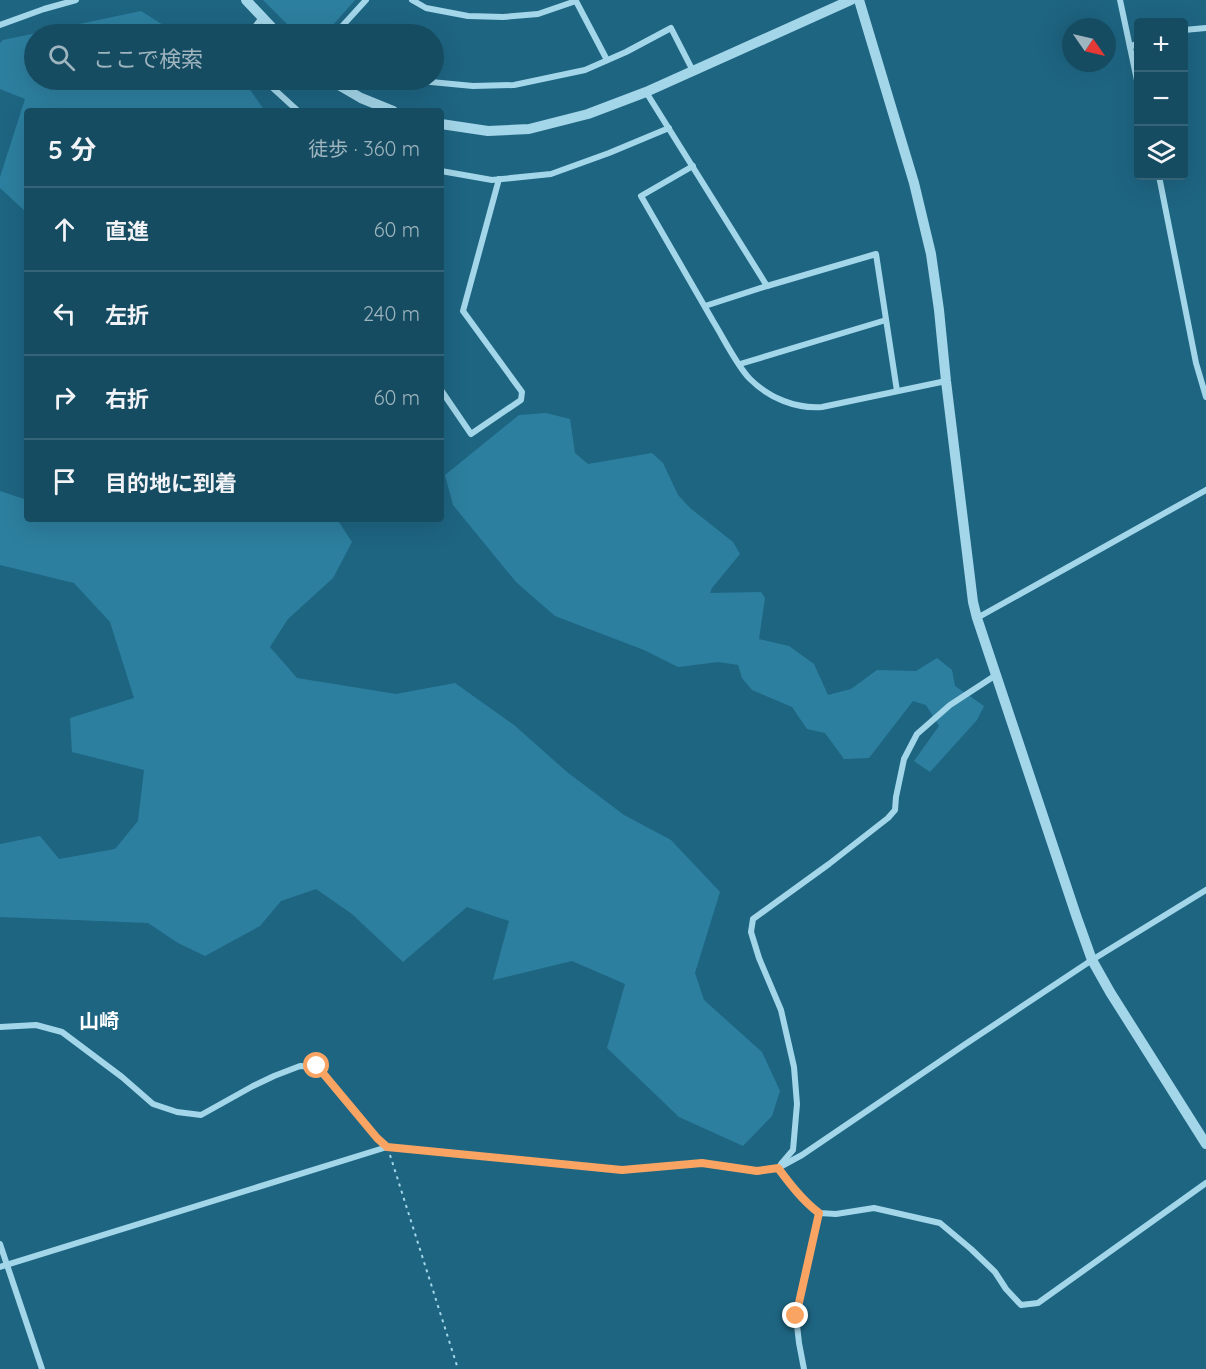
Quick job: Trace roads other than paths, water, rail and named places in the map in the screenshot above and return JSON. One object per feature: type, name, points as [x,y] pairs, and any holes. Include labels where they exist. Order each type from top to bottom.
[{"type":"street","points":[[0,25],[76,0]]},
{"type":"street","points":[[246,0],[268,24]]},
{"type":"street","points":[[344,24],[366,0]]},
{"type":"street","points":[[412,0],[426,8],[468,16],[502,17],[538,14],[576,1],[607,60]]},
{"type":"street","points":[[444,124],[488,131],[529,129],[588,114],[646,92],[851,0]]},
{"type":"street","points":[[859,0],[914,183],[931,254],[973,602],[977,618],[1092,960],[1206,1144]]},
{"type":"street","points":[[1120,0],[1135,72]]},
{"type":"street","points":[[257,24],[262,18]]},
{"type":"street","points":[[444,83],[473,86],[514,85],[585,70],[626,52],[671,28],[693,71]]},
{"type":"street","points":[[1188,30],[1206,28]]},
{"type":"street","points":[[1130,47],[1134,45]]},
{"type":"street","points":[[275,90],[295,108]]},
{"type":"street","points":[[347,90],[386,108]]},
{"type":"street","points":[[646,92],[767,286]]},
{"type":"street","points":[[444,172],[492,180],[551,174],[669,128]]},
{"type":"street","points":[[693,166],[641,196],[740,364],[749,378],[763,390],[792,405],[810,408],[946,381]]},
{"type":"street","points":[[444,394],[471,434],[520,400],[522,392],[463,311],[499,179]]},
{"type":"street","points":[[1160,180],[1196,363],[1206,397]]},
{"type":"street","points":[[705,306],[876,254],[897,391]]},
{"type":"street","points":[[740,364],[886,320]]},
{"type":"street","points":[[977,618],[1206,490]]},
{"type":"street","points":[[778,1168],[793,1150],[797,1104],[794,1067],[781,1010],[759,958],[751,932],[753,920],[888,818],[895,810],[904,759],[916,734],[950,705],[996,675]]},
{"type":"street","points":[[3,1266],[387,1147],[622,1170],[702,1163],[757,1171],[778,1168],[802,1155],[1092,960],[1206,890]]},
{"type":"street","points":[[0,1027],[36,1025],[62,1032],[122,1077],[153,1104],[177,1112],[201,1115],[274,1076],[300,1066],[317,1066],[387,1147]]},
{"type":"street","points":[[778,1168],[795,1190],[819,1213],[836,1214],[874,1208],[940,1222],[994,1272],[1021,1305],[1038,1303],[1206,1183]]},
{"type":"street","points":[[804,1369],[796,1316],[819,1213]]},
{"type":"street","points":[[0,1244],[3,1266],[42,1369]]},
{"type":"district","name":"山崎","points":[[99,1020]]}]
